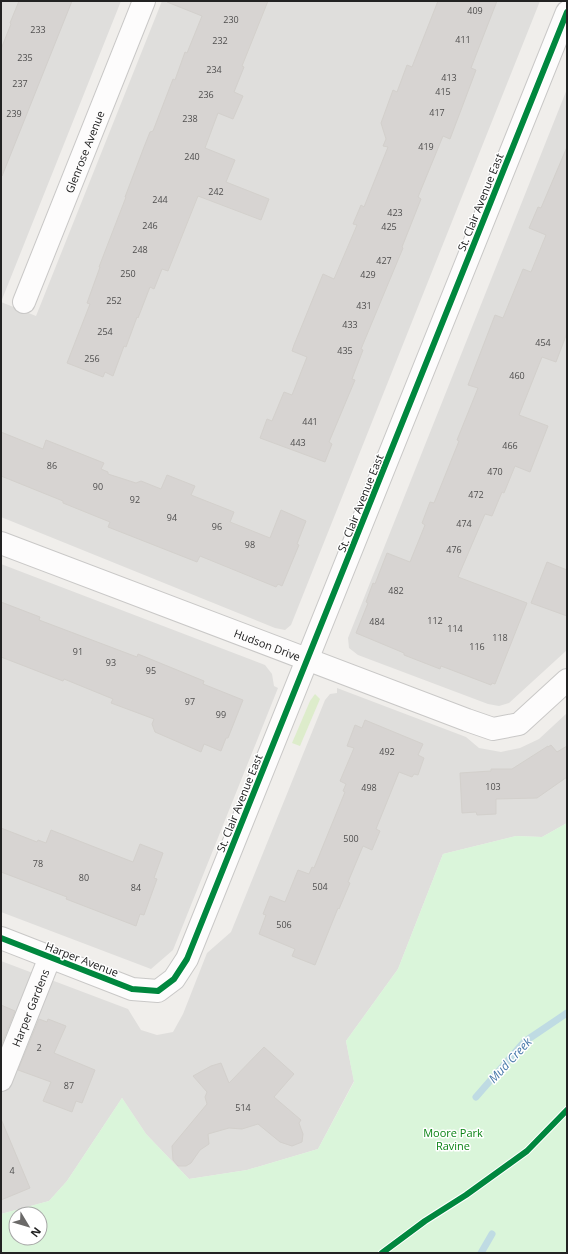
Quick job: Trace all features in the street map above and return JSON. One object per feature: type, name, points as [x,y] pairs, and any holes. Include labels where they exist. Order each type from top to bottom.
[{"type":"street","name":"Glenrose Avenue","points":[[24,302],[144,1]]},
{"type":"street","name":"St. Clair Avenue East","points":[[158,991],[174,979],[187,959],[567,12]]},
{"type":"street","name":"Hudson Drive","points":[[1,543],[493,729],[519,724],[567,680]]},
{"type":"street","name":"Harper Avenue","points":[[1,938],[132,989],[158,991]]},
{"type":"street","name":"Harper Gardens","points":[[1,1080],[50,957]]},
{"type":"shaded area","points":[[1,1],[121,1],[1,302]]},
{"type":"shaded area","points":[[162,1],[540,1],[291,625],[285,630],[275,628],[1,517],[1,302],[36,316]]},
{"type":"shaded area","points":[[567,89],[567,650],[509,703],[499,706],[488,704],[358,655],[349,648],[348,638]]},
{"type":"shaded area","points":[[1,564],[265,665],[272,674],[274,686],[278,688],[173,950],[151,969],[1,912]]},
{"type":"shaded area","points":[[337,688],[466,737],[479,748],[501,752],[520,748],[539,739],[567,713],[567,823],[542,837],[516,836],[443,854],[398,969],[346,1041],[354,1081],[318,1149],[247,1170],[189,1179],[146,1134],[122,1098],[67,1181],[49,1201],[31,1206],[8,1206],[8,1212],[1,1214],[1,961],[128,1009],[141,1030],[157,1035],[173,1032],[183,1014],[207,953],[231,932],[325,700],[330,694],[337,693]]},
{"type":"green space","points":[[315,694],[320,699],[300,746],[292,743],[310,701]]},
{"type":"green space","name":"Moore Park Ravine","points":[[567,823],[567,1253],[1,1253],[1,1214],[8,1212],[8,1246],[48,1246],[48,1206],[31,1206],[49,1201],[67,1181],[122,1098],[146,1134],[189,1179],[247,1170],[318,1149],[354,1082],[346,1041],[398,969],[443,854],[516,836],[542,837]]},
{"type":"building","points":[[19,1],[72,1],[2,176],[1,49]]},
{"type":"building","points":[[167,1],[268,1],[242,66],[244,67],[234,92],[243,96],[233,119],[218,113],[205,148],[235,160],[226,182],[269,199],[261,220],[198,196],[168,271],[162,269],[154,289],[150,287],[126,347],[124,346],[113,376],[105,372],[103,377],[67,363],[90,304],[87,303],[99,267],[144,147],[150,132],[153,131],[173,79],[175,80],[185,52],[187,53],[202,16]]},
{"type":"building","points":[[438,1],[497,1],[471,68],[476,70],[450,139],[443,136],[418,197],[421,199],[402,247],[403,248],[361,349],[363,350],[352,379],[355,380],[329,442],[332,444],[325,462],[260,438],[267,419],[272,421],[284,392],[292,395],[307,357],[292,351],[294,345],[323,274],[334,279],[357,225],[353,224],[361,205],[364,207],[388,147],[383,146],[386,139],[381,123],[393,90],[397,92],[407,65],[412,67]]},
{"type":"building","points":[[567,147],[567,333],[556,362],[542,357],[519,415],[548,426],[530,472],[515,466],[504,493],[502,492],[492,516],[485,514],[458,577],[527,603],[495,684],[492,683],[491,685],[441,666],[440,669],[404,655],[404,653],[356,633],[368,603],[366,602],[373,583],[375,584],[387,553],[410,562],[425,525],[422,523],[430,502],[434,503],[478,388],[468,385],[495,315],[503,318],[523,269],[531,272],[546,235],[529,228],[538,207],[541,208]]},
{"type":"building","points":[[1,432],[43,449],[46,440],[104,463],[101,469],[108,472],[108,474],[136,483],[141,481],[161,489],[167,475],[195,486],[191,495],[234,512],[230,522],[270,538],[281,510],[306,521],[297,544],[299,545],[282,586],[278,584],[276,587],[200,556],[197,562],[108,527],[110,522],[1,476]]},
{"type":"building","points":[[547,562],[567,570],[567,616],[531,603]]},
{"type":"building","points":[[1,602],[40,617],[39,620],[137,657],[138,654],[204,681],[203,684],[243,700],[228,738],[226,738],[221,751],[204,744],[201,752],[155,732],[152,724],[154,719],[111,703],[113,699],[64,679],[63,681],[1,657]]},
{"type":"building","points":[[365,720],[423,744],[418,755],[424,758],[418,775],[414,774],[412,777],[399,772],[376,829],[380,831],[372,850],[363,846],[348,882],[350,883],[339,909],[338,908],[315,965],[292,956],[295,949],[259,934],[266,915],[263,914],[270,896],[285,902],[298,870],[309,874],[312,867],[314,868],[345,792],[343,791],[346,784],[340,781],[354,748],[347,746],[355,725],[362,728]]},
{"type":"building","points":[[551,745],[557,752],[567,746],[567,777],[537,798],[496,799],[496,814],[477,815],[476,812],[462,813],[460,773],[491,771],[491,769],[512,769]]},
{"type":"building","points":[[1,828],[37,842],[38,840],[46,843],[51,830],[133,862],[140,844],[163,853],[154,878],[157,879],[144,915],[140,914],[136,926],[66,899],[67,897],[1,872]]},
{"type":"building","points":[[1,1005],[15,1011],[1,1046]]},
{"type":"building","points":[[39,1019],[47,1022],[48,1019],[66,1026],[54,1053],[95,1070],[82,1103],[76,1101],[72,1112],[43,1101],[51,1082],[18,1070]]},
{"type":"building","points":[[264,1047],[294,1074],[274,1097],[301,1120],[299,1123],[303,1134],[302,1142],[292,1146],[280,1142],[258,1124],[242,1129],[229,1128],[208,1134],[209,1144],[200,1150],[191,1163],[186,1166],[178,1166],[173,1160],[172,1146],[207,1104],[205,1097],[207,1092],[193,1076],[211,1066],[221,1063],[229,1083]]},
{"type":"building","points":[[1,1119],[30,1188],[1,1200]]},
{"type":"waterway","name":"Mud Creek","points":[[476,1097],[524,1042],[567,1013]]},
{"type":"waterway","name":"Mud Creek","points":[[481,1253],[492,1234]]},
{"type":"cycle path","points":[[1,938],[132,989],[158,991],[174,979],[187,959],[567,12]]},
{"type":"cycle path","points":[[382,1253],[425,1221],[466,1195],[527,1151],[567,1110]]}]
